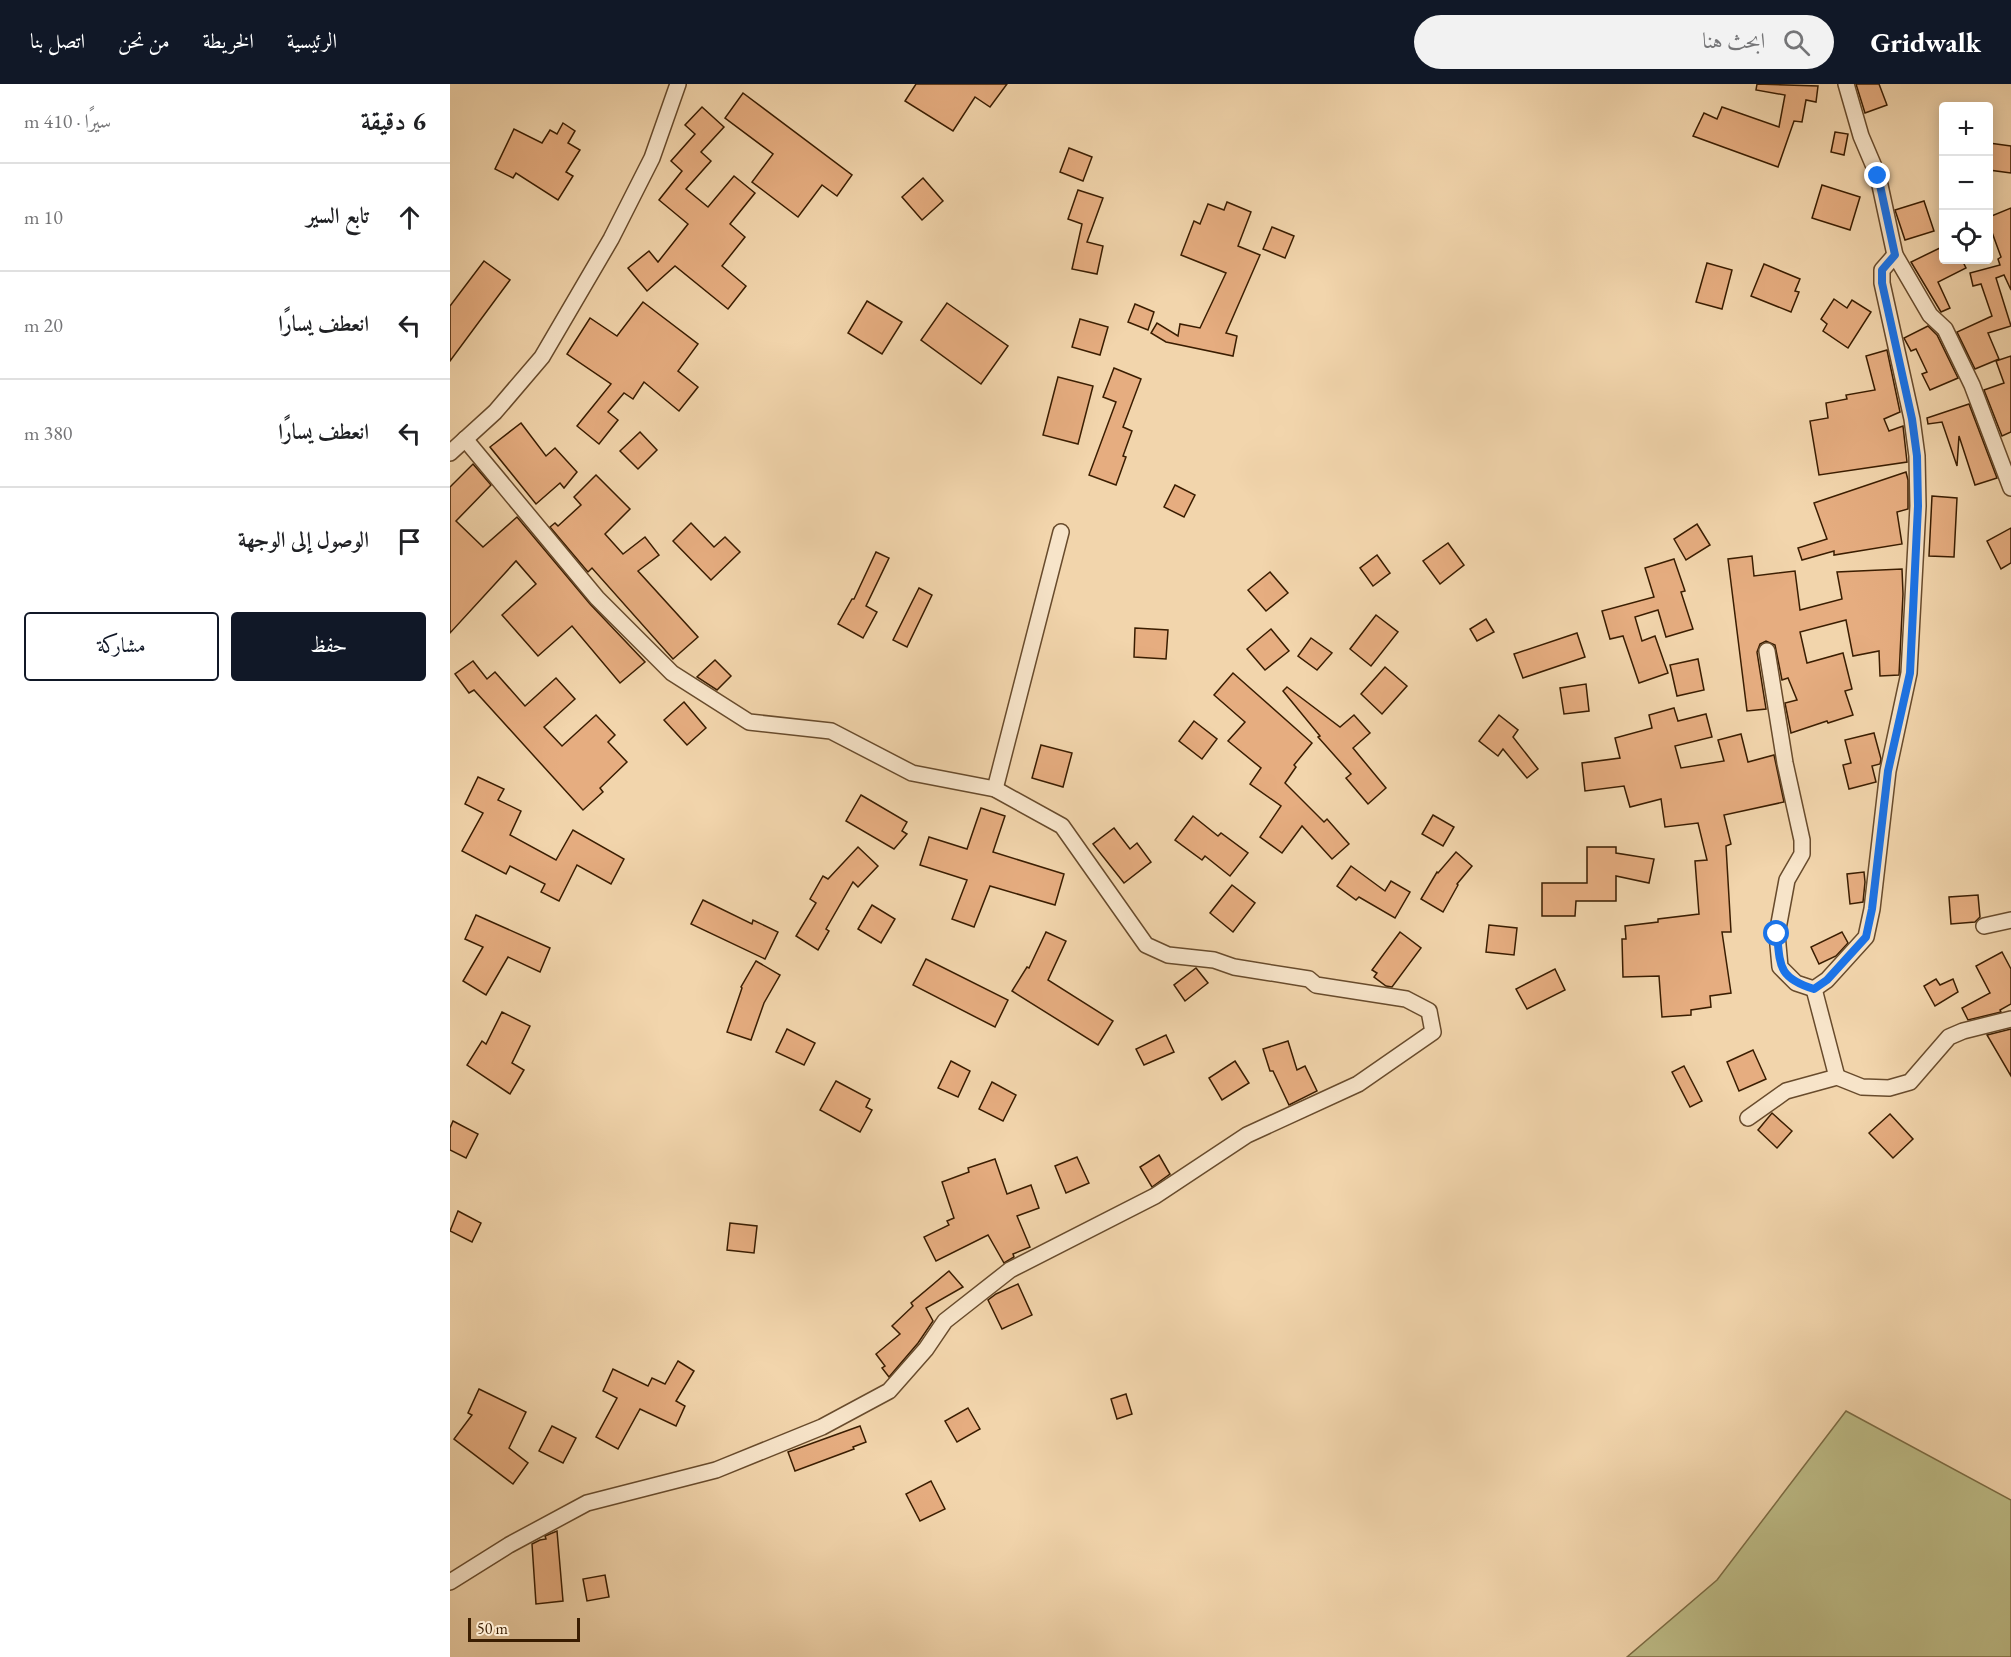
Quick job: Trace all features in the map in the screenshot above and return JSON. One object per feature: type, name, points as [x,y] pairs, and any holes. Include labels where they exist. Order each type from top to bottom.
[{"type":"street","points":[[450,453],[495,412],[542,357],[611,239],[652,158],[678,84]]},
{"type":"street","points":[[1846,84],[1861,136],[1878,176],[1895,255],[1930,315],[1945,330],[1972,385],[2011,488]]},
{"type":"street","points":[[1814,989],[1827,980],[1866,937],[1872,909],[1888,771],[1910,673],[1918,506],[1917,456],[1912,419],[1882,283],[1882,270],[1895,255]]},
{"type":"street","points":[[450,1581],[509,1545],[587,1503],[716,1470],[822,1427],[889,1390],[926,1349],[945,1321],[1010,1269],[1155,1196],[1247,1135],[1358,1084],[1433,1032],[1429,1011],[1406,999],[1316,985],[1309,979],[1234,967],[1214,960],[1168,955],[1146,945],[1062,825],[994,789],[912,773],[831,731],[749,722],[672,673],[597,598],[465,440]]},
{"type":"street","points":[[994,789],[1062,532]]},
{"type":"street","points":[[1767,651],[1785,763],[1802,840],[1802,854],[1787,880],[1777,934],[1780,967],[1796,983],[1814,989]]},
{"type":"street","points":[[1984,926],[2011,920]]},
{"type":"street","points":[[1814,989],[1837,1077]]},
{"type":"street","points":[[1748,1118],[1786,1091],[1837,1077],[1862,1086],[1889,1088],[1910,1082],[1949,1037],[1963,1031],[2011,1019]]},
{"type":"shaded area","points":[[1846,1411],[2011,1500],[2011,1657],[1627,1657],[1717,1580]]},
{"type":"building","points":[[916,84],[1007,84],[990,107],[975,97],[953,131],[905,101]]},
{"type":"building","points":[[1757,84],[1818,86],[1816,102],[1806,100],[1802,122],[1794,121],[1778,167],[1693,136],[1704,113],[1717,119],[1722,107],[1779,127],[1785,95],[1756,90]]},
{"type":"building","points":[[1856,84],[1879,84],[1887,105],[1865,113]]},
{"type":"building","points":[[743,93],[852,175],[837,196],[822,185],[798,217],[752,182],[773,154],[725,118]]},
{"type":"building","points":[[702,107],[724,127],[701,152],[711,161],[686,189],[708,207],[734,176],[755,193],[730,224],[745,237],[722,266],[746,286],[728,309],[675,266],[647,291],[628,268],[649,251],[658,262],[688,224],[659,200],[682,171],[671,161],[695,134],[685,125]]},
{"type":"building","points":[[563,123],[575,131],[568,143],[580,150],[566,172],[573,176],[558,200],[516,173],[513,178],[495,169],[514,129],[542,143],[550,130],[557,134]]},
{"type":"building","points":[[1835,132],[1848,134],[1844,155],[1831,152]]},
{"type":"building","points":[[1993,144],[2011,146],[2011,173],[1993,171]]},
{"type":"building","points":[[1069,148],[1092,157],[1083,181],[1060,172]]},
{"type":"building","points":[[923,178],[943,201],[922,220],[902,197]]},
{"type":"building","points":[[1822,185],[1860,197],[1850,230],[1812,218]]},
{"type":"building","points":[[1078,190],[1103,198],[1087,242],[1103,246],[1097,274],[1072,269],[1082,224],[1068,219]]},
{"type":"building","points":[[1924,201],[1934,231],[1905,240],[1895,210]]},
{"type":"building","points":[[1227,202],[1251,212],[1238,246],[1260,255],[1226,333],[1237,336],[1233,356],[1166,342],[1151,333],[1157,323],[1178,336],[1180,324],[1200,328],[1226,273],[1181,255],[1194,221],[1200,224],[1208,204],[1224,210]]},
{"type":"building","points":[[2011,208],[2011,290],[2004,275],[1996,278],[2011,326],[1988,333],[1999,359],[1975,369],[1957,332],[1992,316],[1981,284],[1973,286],[1970,273],[2000,265],[1998,259],[2001,257],[1993,235],[1993,215]]},
{"type":"building","points":[[1272,227],[1294,236],[1285,258],[1263,249]]},
{"type":"building","points":[[1939,248],[1939,264],[1964,264],[1966,268],[1938,282],[1950,308],[1941,312],[1911,262]]},
{"type":"building","points":[[484,261],[510,280],[450,361],[450,306]]},
{"type":"building","points":[[1707,263],[1732,270],[1722,309],[1696,302]]},
{"type":"building","points":[[1764,264],[1800,279],[1795,291],[1799,292],[1791,312],[1751,296]]},
{"type":"building","points":[[1834,299],[1847,308],[1852,300],[1871,312],[1848,348],[1823,331],[1827,324],[1821,319]]},
{"type":"building","points":[[867,301],[902,322],[882,354],[848,333]]},
{"type":"building","points":[[643,302],[698,344],[678,371],[698,387],[679,411],[644,382],[633,399],[624,393],[608,412],[618,420],[599,444],[577,426],[611,384],[567,354],[590,318],[617,336]]},
{"type":"building","points":[[947,303],[1008,346],[981,384],[921,340]]},
{"type":"building","points":[[1135,304],[1154,312],[1148,330],[1128,322]]},
{"type":"building","points":[[1080,319],[1108,327],[1100,355],[1072,347]]},
{"type":"building","points":[[1928,326],[1937,335],[1958,378],[1930,390],[1922,374],[1927,372],[1916,349],[1911,351],[1904,338]]},
{"type":"building","points":[[1887,350],[1900,412],[1884,419],[1889,431],[1903,426],[1907,462],[1819,475],[1810,421],[1828,418],[1826,403],[1847,399],[1846,395],[1875,390],[1866,356]]},
{"type":"building","points":[[2011,356],[2011,432],[2002,436],[1984,390],[2004,383],[1996,361]]},
{"type":"building","points":[[1114,368],[1141,379],[1123,427],[1132,431],[1116,485],[1089,475],[1116,402],[1103,397]]},
{"type":"building","points":[[1058,377],[1093,386],[1078,444],[1043,435]]},
{"type":"building","points":[[1969,404],[1997,478],[1975,485],[1959,436],[1957,466],[1942,422],[1928,424],[1927,418]]},
{"type":"building","points":[[521,423],[546,456],[555,448],[577,472],[564,488],[560,483],[536,504],[490,447]]},
{"type":"building","points":[[640,432],[657,450],[638,469],[620,451]]},
{"type":"building","points":[[473,464],[491,485],[456,521],[483,547],[517,517],[590,604],[645,662],[620,683],[572,626],[538,656],[502,615],[536,584],[516,561],[450,633],[450,487]]},
{"type":"building","points":[[1906,472],[1908,509],[1897,512],[1902,544],[1834,555],[1834,551],[1802,560],[1798,548],[1827,539],[1814,503]]},
{"type":"building","points":[[596,475],[630,509],[605,534],[623,554],[645,537],[659,555],[638,571],[698,637],[673,659],[592,568],[588,572],[550,527],[555,523],[558,526],[581,505],[574,497]]},
{"type":"building","points":[[1175,485],[1195,495],[1184,517],[1164,507]]},
{"type":"building","points":[[1932,496],[1957,498],[1954,557],[1929,556]]},
{"type":"building","points":[[691,523],[714,547],[725,537],[740,552],[711,580],[673,541]]},
{"type":"building","points":[[1697,524],[1710,545],[1686,560],[1674,539]]},
{"type":"building","points":[[2011,528],[2011,563],[2001,569],[1987,541]]},
{"type":"building","points":[[1448,543],[1464,565],[1440,584],[1423,561]]},
{"type":"building","points":[[876,552],[889,558],[866,606],[877,612],[863,638],[838,624],[854,599]]},
{"type":"building","points":[[1377,555],[1390,573],[1373,586],[1360,568]]},
{"type":"building","points":[[1752,556],[1754,576],[1795,571],[1800,610],[1842,599],[1837,572],[1902,569],[1899,675],[1880,676],[1879,651],[1853,656],[1846,620],[1800,632],[1807,663],[1843,653],[1852,689],[1845,691],[1853,715],[1791,733],[1785,703],[1797,700],[1788,678],[1782,680],[1775,645],[1766,641],[1760,644],[1757,652],[1766,709],[1747,711],[1728,559]]},
{"type":"building","points":[[1674,559],[1685,591],[1681,592],[1693,629],[1666,637],[1658,610],[1635,617],[1642,641],[1655,636],[1668,673],[1639,683],[1623,636],[1610,639],[1602,611],[1654,597],[1645,568]]},
{"type":"building","points":[[1270,572],[1288,593],[1266,611],[1248,590]]},
{"type":"building","points":[[919,588],[932,595],[907,647],[893,640]]},
{"type":"building","points":[[1376,615],[1398,632],[1371,666],[1350,649]]},
{"type":"building","points":[[1486,619],[1494,632],[1477,641],[1470,629]]},
{"type":"building","points":[[1135,628],[1168,630],[1166,659],[1134,657]]},
{"type":"building","points":[[1271,629],[1289,651],[1265,670],[1247,649]]},
{"type":"building","points":[[1577,633],[1585,657],[1523,678],[1514,654]]},
{"type":"building","points":[[1311,638],[1332,653],[1317,670],[1298,656]]},
{"type":"building","points":[[1698,659],[1704,690],[1677,696],[1670,665]]},
{"type":"building","points":[[715,660],[731,676],[717,690],[697,677]]},
{"type":"building","points":[[473,661],[487,679],[495,672],[525,706],[556,678],[575,699],[544,727],[562,746],[596,715],[615,735],[608,742],[627,762],[600,788],[603,792],[583,810],[474,690],[469,693],[455,674]]},
{"type":"building","points":[[1385,667],[1407,686],[1382,714],[1361,694]]},
{"type":"building","points":[[1233,673],[1312,743],[1294,765],[1296,767],[1285,783],[1324,822],[1327,819],[1349,844],[1332,859],[1302,826],[1282,853],[1260,837],[1281,806],[1250,784],[1261,768],[1228,741],[1245,722],[1214,695]]},
{"type":"building","points":[[1586,684],[1589,711],[1564,714],[1560,688]]},
{"type":"building","points":[[1287,687],[1340,727],[1354,715],[1370,733],[1353,748],[1386,788],[1368,804],[1346,778],[1351,774],[1318,737],[1320,736],[1283,691]]},
{"type":"building","points":[[684,702],[706,728],[687,745],[664,720]]},
{"type":"building","points":[[1674,708],[1678,721],[1706,714],[1712,737],[1675,746],[1681,768],[1724,761],[1718,740],[1741,734],[1748,762],[1774,755],[1784,802],[1724,815],[1731,844],[1726,846],[1731,932],[1722,932],[1731,993],[1710,996],[1711,1007],[1691,1010],[1691,1015],[1662,1017],[1659,976],[1623,977],[1622,939],[1626,939],[1625,926],[1699,914],[1695,861],[1707,860],[1698,823],[1665,827],[1661,799],[1630,807],[1624,786],[1585,791],[1582,763],[1620,758],[1615,738],[1652,728],[1649,715]]},
{"type":"building","points":[[1499,715],[1518,730],[1513,737],[1538,769],[1527,778],[1503,749],[1498,756],[1479,741]]},
{"type":"building","points":[[1194,721],[1217,739],[1202,759],[1179,741]]},
{"type":"building","points":[[1874,733],[1881,759],[1880,764],[1872,766],[1876,782],[1849,789],[1843,765],[1851,763],[1845,740]]},
{"type":"building","points":[[1041,745],[1072,753],[1063,787],[1032,778]]},
{"type":"building","points":[[478,777],[504,789],[498,800],[521,811],[510,835],[556,860],[573,830],[624,859],[611,884],[577,865],[559,901],[541,892],[545,884],[510,866],[506,874],[462,851],[483,813],[465,804]]},
{"type":"building","points":[[861,795],[907,822],[902,831],[907,834],[894,849],[846,821]]},
{"type":"building","points":[[981,808],[1005,816],[993,852],[1064,874],[1055,905],[990,886],[974,927],[952,919],[967,880],[920,865],[929,837],[967,849]]},
{"type":"building","points":[[1433,815],[1454,827],[1443,846],[1422,834]]},
{"type":"building","points":[[1193,816],[1218,836],[1221,833],[1248,853],[1230,876],[1205,856],[1202,860],[1175,840]]},
{"type":"building","points":[[1114,828],[1130,849],[1137,843],[1151,862],[1124,883],[1093,844]]},
{"type":"building","points":[[858,847],[878,866],[858,887],[853,882],[826,929],[829,931],[818,950],[796,936],[816,903],[810,899],[823,876],[828,879]]},
{"type":"building","points":[[1587,847],[1616,847],[1616,853],[1654,859],[1649,883],[1616,876],[1616,901],[1576,901],[1575,916],[1542,916],[1542,883],[1587,883]]},
{"type":"building","points":[[1456,852],[1472,866],[1457,884],[1443,912],[1421,899],[1437,872]]},
{"type":"building","points":[[1351,866],[1385,891],[1391,881],[1410,892],[1395,918],[1359,897],[1356,900],[1337,886]]},
{"type":"building","points":[[1864,872],[1863,902],[1850,904],[1847,874]]},
{"type":"building","points":[[1232,885],[1255,903],[1233,932],[1210,913]]},
{"type":"building","points":[[1978,895],[1980,917],[1975,922],[1951,924],[1949,897]]},
{"type":"building","points":[[703,900],[752,924],[753,920],[778,932],[765,959],[691,924]]},
{"type":"building","points":[[872,905],[895,919],[881,943],[858,929]]},
{"type":"building","points":[[476,915],[550,948],[540,972],[508,957],[486,995],[463,981],[483,947],[465,939]]},
{"type":"building","points":[[1489,925],[1517,928],[1514,955],[1486,952]]},
{"type":"building","points":[[1046,932],[1066,941],[1048,980],[1113,1021],[1098,1045],[1012,991],[1027,967],[1029,968]]},
{"type":"building","points":[[1400,932],[1421,948],[1392,987],[1386,986],[1374,977],[1377,973],[1372,970]]},
{"type":"building","points":[[1842,932],[1848,943],[1836,956],[1819,964],[1811,947]]},
{"type":"building","points":[[2002,952],[2011,969],[2011,1004],[2000,1010],[2001,1012],[1968,1020],[1962,1008],[1990,993],[1976,966]]},
{"type":"building","points":[[926,959],[1008,1000],[995,1027],[913,985]]},
{"type":"building","points":[[756,961],[780,975],[764,1003],[751,1040],[727,1032],[741,987]]},
{"type":"building","points":[[1196,968],[1208,983],[1185,1001],[1174,985]]},
{"type":"building","points":[[1555,969],[1565,990],[1527,1009],[1516,989]]},
{"type":"building","points":[[1936,979],[1940,985],[1953,979],[1958,992],[1935,1006],[1924,986]]},
{"type":"building","points":[[502,1012],[530,1026],[512,1063],[524,1070],[510,1094],[467,1065],[482,1041],[486,1044]]},
{"type":"building","points":[[787,1029],[815,1043],[804,1065],[776,1052]]},
{"type":"building","points":[[2011,1029],[2011,1076],[1987,1035]]},
{"type":"building","points":[[1166,1035],[1174,1052],[1144,1065],[1136,1049]]},
{"type":"building","points":[[1288,1041],[1297,1070],[1305,1066],[1317,1091],[1289,1105],[1273,1071],[1270,1071],[1263,1049]]},
{"type":"building","points":[[1753,1050],[1766,1079],[1739,1091],[1727,1062]]},
{"type":"building","points":[[951,1061],[970,1071],[958,1097],[938,1088]]},
{"type":"building","points":[[1235,1061],[1249,1083],[1222,1100],[1209,1078]]},
{"type":"building","points":[[1684,1066],[1702,1101],[1690,1107],[1672,1072]]},
{"type":"building","points":[[836,1081],[870,1099],[866,1107],[872,1110],[860,1132],[820,1110]]},
{"type":"building","points":[[992,1082],[1016,1095],[1003,1121],[979,1109]]},
{"type":"building","points":[[1772,1113],[1792,1131],[1777,1148],[1758,1130]]},
{"type":"building","points":[[1890,1114],[1913,1139],[1893,1158],[1869,1133]]},
{"type":"building","points":[[453,1121],[478,1134],[466,1158],[450,1150],[450,1128]]},
{"type":"building","points":[[1159,1155],[1170,1174],[1152,1187],[1140,1167]]},
{"type":"building","points":[[1077,1157],[1089,1183],[1066,1193],[1055,1166]]},
{"type":"building","points":[[995,1159],[1007,1194],[1031,1185],[1039,1208],[1017,1216],[1030,1247],[1013,1254],[1014,1257],[1004,1263],[988,1235],[936,1261],[924,1237],[949,1225],[947,1221],[954,1218],[942,1182],[969,1172],[968,1168]]},
{"type":"building","points":[[458,1211],[481,1223],[472,1242],[450,1231]]},
{"type":"building","points":[[730,1223],[757,1226],[754,1253],[727,1250]]},
{"type":"building","points":[[949,1271],[963,1287],[926,1308],[933,1321],[889,1377],[882,1368],[885,1366],[876,1354],[900,1334],[892,1326],[913,1306],[911,1303]]},
{"type":"building","points":[[1018,1284],[1032,1315],[1002,1329],[988,1300]]},
{"type":"building","points":[[678,1361],[694,1371],[676,1401],[685,1406],[676,1426],[640,1409],[618,1449],[596,1437],[617,1398],[603,1391],[613,1369],[648,1386],[652,1378],[665,1384]]},
{"type":"building","points":[[479,1389],[526,1412],[509,1448],[528,1463],[513,1484],[454,1439],[472,1415],[468,1413]]},
{"type":"building","points":[[1126,1394],[1132,1414],[1117,1419],[1111,1399]]},
{"type":"building","points":[[968,1408],[980,1429],[957,1442],[945,1421]]},
{"type":"building","points":[[552,1426],[576,1438],[563,1463],[539,1451]]},
{"type":"building","points":[[860,1426],[866,1442],[853,1447],[854,1449],[795,1471],[788,1452]]},
{"type":"building","points":[[931,1481],[945,1509],[920,1521],[906,1494]]},
{"type":"building","points":[[557,1531],[563,1601],[536,1604],[532,1544],[546,1539],[545,1536]]},
{"type":"building","points":[[605,1575],[609,1597],[587,1601],[583,1579]]},
{"type":"route","points":[[1777,934],[1780,967],[1796,983],[1814,989],[1827,980],[1866,937],[1872,909],[1888,771],[1910,673],[1918,506],[1917,456],[1912,419],[1882,283],[1882,270],[1895,255],[1878,176]]}]
